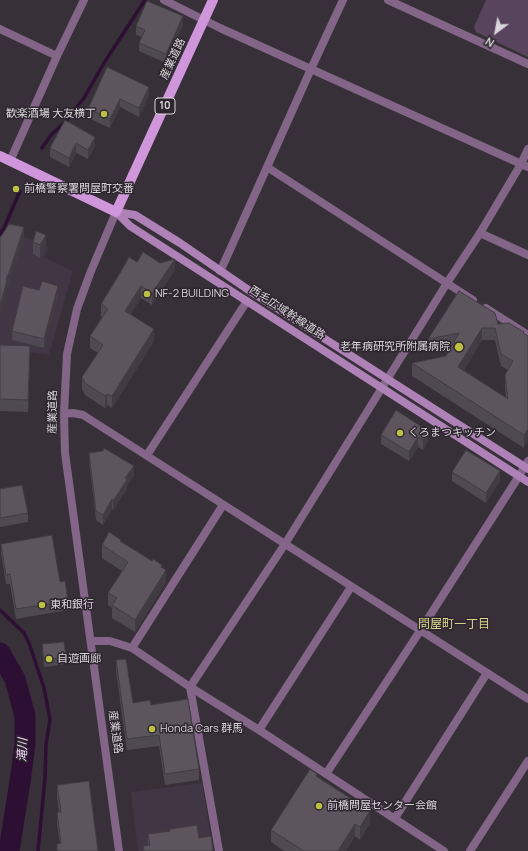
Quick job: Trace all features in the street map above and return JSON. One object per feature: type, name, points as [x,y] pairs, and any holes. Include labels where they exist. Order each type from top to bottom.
[{"type":"main road","name":"産業道路","points":[[116,212],[213,0]]},
{"type":"main road","name":"西毛広域幹線道路","points":[[0,156],[116,212],[135,215],[388,379],[527,466]]},
{"type":"main road","name":"西毛広域幹線道路","points":[[116,212],[130,226],[528,482]]},
{"type":"street","points":[[10,161],[84,0]]},
{"type":"street","points":[[164,0],[311,69],[525,165]]},
{"type":"street","points":[[220,271],[343,0]]},
{"type":"street","points":[[388,0],[528,64]]},
{"type":"street","points":[[0,29],[57,56]]},
{"type":"street","points":[[219,851],[190,687],[285,544],[447,283],[525,165],[528,149]]},
{"type":"street","points":[[267,167],[528,335]]},
{"type":"street","name":"産業道路","points":[[116,212],[77,309],[67,354],[64,414],[65,453],[119,851]]},
{"type":"street","points":[[480,233],[528,255]]},
{"type":"street","points":[[147,455],[247,301]]},
{"type":"street","points":[[64,414],[73,413],[83,415],[528,700]]},
{"type":"street","points":[[326,774],[519,476],[527,466]]},
{"type":"street","points":[[132,648],[223,505]]},
{"type":"street","points":[[259,730],[351,587]]},
{"type":"street","points":[[91,641],[110,641],[132,648],[444,851]]},
{"type":"street","points":[[395,818],[487,673]]},
{"type":"street","points":[[470,851],[528,761]]},
{"type":"shaded area","points":[[486,0],[528,0],[528,57],[476,32],[474,27]]},
{"type":"shaded area","points":[[7,232],[31,239],[49,247],[44,257],[73,271],[49,355],[0,348],[0,245]]},
{"type":"shaded area","points":[[202,783],[212,845],[169,851],[138,851],[131,792]]},
{"type":"building","points":[[147,1],[183,16],[166,54],[139,43],[145,30],[136,26]]},
{"type":"building","points":[[107,67],[149,87],[139,108],[120,99],[110,119],[88,109]]},
{"type":"building","points":[[65,120],[95,137],[88,150],[76,143],[69,158],[50,148]]},
{"type":"building","points":[[9,224],[24,227],[6,279],[0,306],[0,238]]},
{"type":"building","points":[[36,231],[46,235],[40,245],[33,242]]},
{"type":"building","points":[[143,252],[160,263],[175,259],[152,293],[141,286],[125,311],[154,329],[112,396],[107,394],[105,396],[85,383],[82,377],[103,345],[90,336],[108,309],[101,304],[129,257],[137,262]]},
{"type":"building","points":[[42,281],[58,286],[44,339],[12,331],[23,286],[39,290]]},
{"type":"building","points":[[459,291],[495,313],[498,324],[509,323],[528,336],[528,429],[524,435],[412,363],[446,356],[459,333],[428,339]],"holes":[[[482,328],[495,328],[501,354],[513,361],[505,375],[508,399],[458,367]]]},
{"type":"building","points":[[0,345],[30,346],[28,400],[0,399]]},
{"type":"building","points":[[396,410],[428,431],[423,440],[418,437],[409,452],[381,435]]},
{"type":"building","points":[[104,448],[134,466],[125,478],[127,480],[113,501],[112,499],[103,515],[96,511],[89,453],[103,451]]},
{"type":"building","points":[[466,450],[500,471],[486,493],[452,472]]},
{"type":"building","points":[[22,485],[28,513],[0,518],[0,489]]},
{"type":"building","points":[[109,532],[121,540],[120,541],[152,561],[153,559],[162,565],[161,567],[166,570],[135,620],[112,605],[117,598],[108,593],[128,562],[102,545]]},
{"type":"building","points":[[52,535],[60,582],[65,581],[68,601],[16,609],[10,574],[6,575],[1,544]]},
{"type":"building","points":[[64,642],[66,657],[44,660],[42,644]]},
{"type":"building","points":[[126,659],[133,703],[150,700],[151,705],[188,699],[199,769],[165,774],[159,735],[127,739],[116,660]]},
{"type":"building","name":"前橋問屋センター会館","points":[[310,769],[317,774],[316,776],[370,811],[360,827],[355,824],[338,851],[304,851],[271,830]]},
{"type":"building","points":[[89,781],[98,851],[57,851],[57,844],[61,843],[57,812],[61,812],[57,785]]},
{"type":"building","points":[[197,825],[199,838],[211,836],[213,851],[144,851],[143,846],[150,845],[148,834]]},
{"type":"waterway","points":[[42,148],[51,135],[64,123],[84,98],[104,63],[145,0]]},
{"type":"waterway","points":[[0,234],[20,191]]},
{"type":"waterway","points":[[0,610],[24,633],[29,643],[44,688],[50,719],[46,745],[45,778],[38,851]]},
{"type":"waterway","name":"滝川","points":[[0,653],[15,679],[25,716],[25,743],[9,851]]},
{"type":"place","name":"歓楽酒場 大友横丁","points":[[104,114]]},
{"type":"place","name":"前橋警察署問屋町交番","points":[[16,189]]},
{"type":"place","name":"NF-2 BUILDING","points":[[147,294]]},
{"type":"place","name":"老年病研究所附属病院","points":[[459,347]]},
{"type":"place","name":"くろまつキッチン","points":[[400,433]]},
{"type":"place","name":"東和銀行","points":[[42,605]]},
{"type":"place","name":"自遊画廊","points":[[49,659]]},
{"type":"place","name":"Honda Cars 群馬","points":[[152,729]]},
{"type":"place","name":"前橋問屋センター会館","points":[[319,806]]},
{"type":"district","name":"問屋町一丁目","points":[[454,625]]}]
